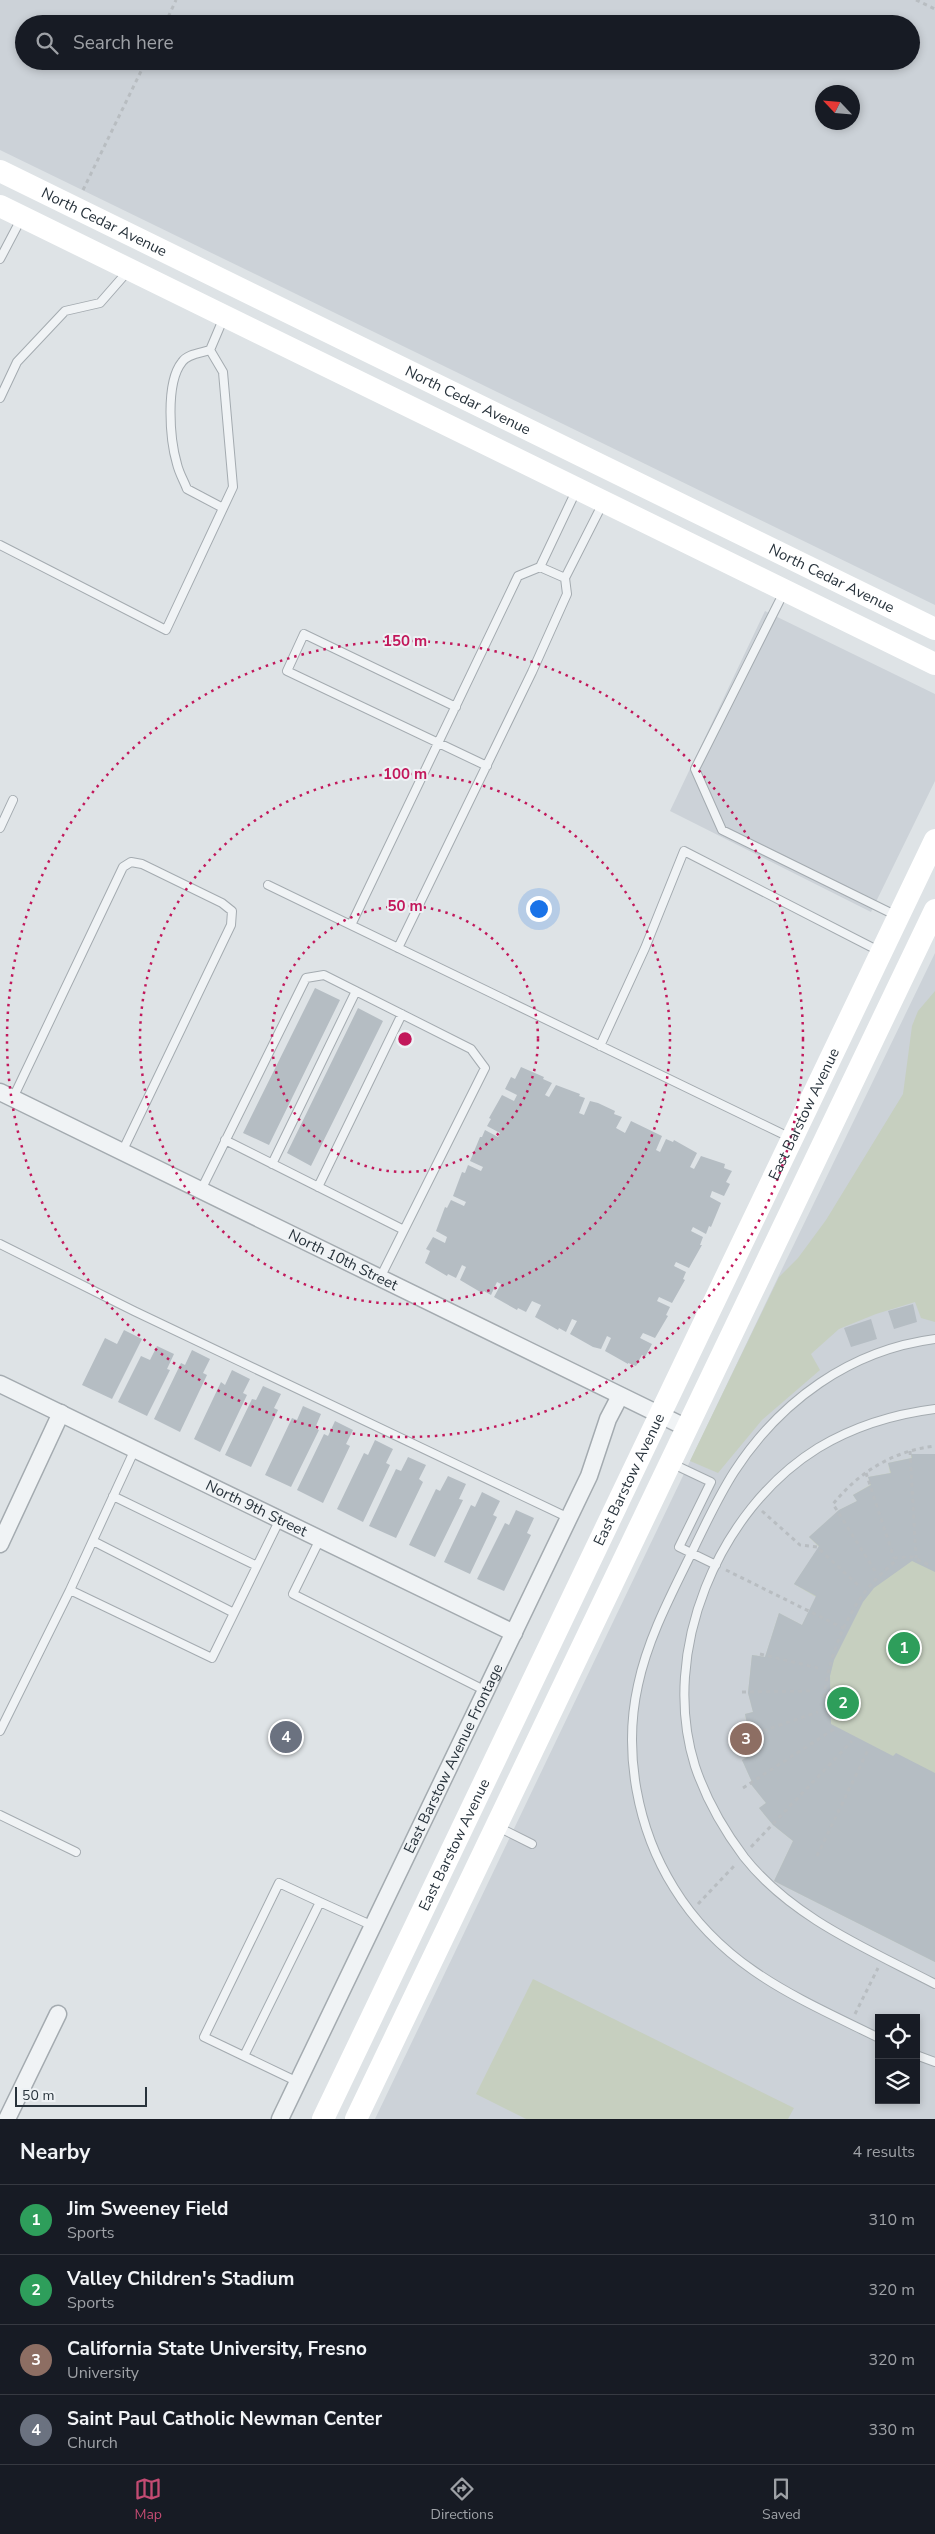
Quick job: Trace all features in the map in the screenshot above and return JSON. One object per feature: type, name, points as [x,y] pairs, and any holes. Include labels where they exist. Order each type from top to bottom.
[{"type":"main road","name":"North Cedar Avenue","points":[[0,171],[935,629]]},
{"type":"main road","name":"North Cedar Avenue","points":[[0,206],[935,664]]},
{"type":"main road","points":[[129,270],[140,263],[153,264],[284,326],[366,350]]},
{"type":"main road","name":"East Barstow Avenue","points":[[324,2119],[935,840]]},
{"type":"main road","name":"East Barstow Avenue","points":[[356,2119],[935,910]]},
{"type":"street","name":"North 10th Street","points":[[6,1095],[687,1428]]},
{"type":"street","name":"North 9th Street","points":[[0,1384],[514,1633]]},
{"type":"street","name":"East Barstow Avenue Frontage","points":[[280,2119],[589,1476],[608,1419],[620,1396]]},
{"type":"street","points":[[0,1544],[61,1413]]},
{"type":"street","points":[[7,2119],[58,2014]]},
{"type":"lane","points":[[0,259],[22,217]]},
{"type":"lane","points":[[0,398],[17,362],[65,311],[100,303],[129,270]]},
{"type":"lane","points":[[210,350],[225,317]]},
{"type":"lane","points":[[0,545],[166,630],[233,487],[223,372],[210,350]]},
{"type":"lane","points":[[210,350],[188,356],[182,361],[176,372],[171,408],[172,442],[177,466],[187,490],[223,508]]},
{"type":"lane","points":[[351,925],[518,576],[540,567],[577,489]]},
{"type":"lane","points":[[398,948],[568,594],[565,578],[603,503]]},
{"type":"lane","points":[[540,567],[565,578]]},
{"type":"lane","points":[[784,591],[695,769],[722,830],[898,916]]},
{"type":"lane","points":[[456,707],[304,634],[287,671],[487,766]]},
{"type":"lane","points":[[0,828],[13,800]]},
{"type":"lane","points":[[600,1046],[645,948],[684,851],[881,952]]},
{"type":"lane","points":[[6,1095],[123,867],[131,862],[142,864],[222,902],[232,911],[231,925],[122,1152]]},
{"type":"lane","points":[[268,886],[792,1139]]},
{"type":"lane","points":[[200,1190],[306,978],[324,975],[471,1049],[485,1068],[380,1278]]},
{"type":"lane","points":[[272,1164],[356,991]]},
{"type":"lane","points":[[318,1187],[402,1014]]},
{"type":"lane","points":[[225,1140],[404,1230]]},
{"type":"lane","points":[[0,1244],[134,1311],[569,1518]]},
{"type":"lane","points":[[875,2036],[784,1992],[764,1979],[731,1954],[690,1911],[670,1880],[647,1828],[639,1798],[633,1758],[638,1685],[656,1630],[692,1553],[733,1473],[754,1442],[782,1412],[813,1387],[851,1364],[884,1351],[935,1339]]},
{"type":"lane","points":[[935,1409],[899,1416],[842,1435],[817,1448],[793,1466],[755,1504],[716,1565],[701,1599],[689,1646],[685,1680],[686,1711],[695,1764],[706,1796],[743,1856],[763,1878],[814,1919],[935,1984]]},
{"type":"lane","points":[[0,1731],[70,1590],[135,1449]]},
{"type":"lane","points":[[670,1463],[711,1482],[679,1547],[716,1565]]},
{"type":"lane","points":[[113,1496],[257,1566]]},
{"type":"lane","points":[[70,1590],[212,1658],[280,1519]]},
{"type":"lane","points":[[320,1539],[292,1594],[486,1691]]},
{"type":"lane","points":[[92,1541],[234,1613]]},
{"type":"lane","points":[[0,1816],[76,1852]]},
{"type":"lane","points":[[496,1826],[532,1844]]},
{"type":"lane","points":[[298,2082],[204,2037],[279,1883],[373,1926]]},
{"type":"lane","points":[[244,2056],[320,1902]]},
{"type":"lane","points":[[920,2056],[935,2062]]},
{"type":"path","points":[[169,15],[176,0]]},
{"type":"path","points":[[916,0],[935,9]]},
{"type":"path","points":[[74,208],[142,70]]},
{"type":"path","points":[[875,1571],[833,1504],[866,1473],[883,1461],[910,1451],[935,1446]]},
{"type":"path","points":[[910,1451],[916,1558]]},
{"type":"path","points":[[824,1696],[830,1658],[859,1600],[895,1562],[866,1473]]},
{"type":"path","points":[[755,1504],[800,1545],[817,1546],[860,1587]]},
{"type":"path","points":[[894,1558],[916,1558],[931,1566]]},
{"type":"path","points":[[716,1565],[844,1629]]},
{"type":"path","points":[[760,1654],[818,1668]]},
{"type":"path","points":[[742,1692],[814,1691]]},
{"type":"path","points":[[734,1741],[818,1712]]},
{"type":"path","points":[[743,1788],[834,1729]]},
{"type":"path","points":[[690,1911],[852,1741]]},
{"type":"path","points":[[817,1856],[868,1750]]},
{"type":"path","points":[[850,2024],[883,1957]]},
{"type":"shaded area","points":[[0,0],[935,0],[935,605],[0,150]]},
{"type":"shaded area","points":[[765,611],[935,694],[935,781],[871,912],[670,811]]},
{"type":"shaded area","points":[[935,953],[935,2119],[375,2119],[783,1267]]},
{"type":"green space","points":[[935,991],[935,1322],[921,1318],[915,1302],[876,1314],[839,1329],[811,1354],[820,1370],[762,1420],[718,1473],[690,1461],[779,1277],[798,1258],[826,1220],[903,1094],[912,1026],[918,1011]]},
{"type":"green space","points":[[911,1454],[935,1454],[935,1962],[774,1881],[793,1841],[773,1825],[759,1808],[766,1803],[750,1783],[752,1782],[742,1760],[750,1755],[741,1735],[748,1732],[745,1714],[753,1712],[748,1693],[752,1655],[765,1657],[779,1613],[802,1625],[816,1597],[794,1584],[819,1547],[809,1537],[839,1510],[857,1501],[853,1495],[870,1485],[868,1477],[890,1473],[888,1463],[911,1458]]},
{"type":"green space","points":[[533,1979],[794,2108],[788,2119],[526,2119],[476,2094]]},
{"type":"building","points":[[315,988],[340,1000],[269,1145],[243,1133]]},
{"type":"building","points":[[358,1008],[383,1021],[311,1166],[287,1153]]},
{"type":"building","points":[[521,1067],[544,1077],[543,1079],[552,1083],[545,1095],[549,1097],[556,1085],[580,1094],[579,1096],[585,1098],[579,1113],[584,1115],[590,1101],[598,1103],[615,1111],[614,1114],[622,1117],[616,1128],[625,1133],[631,1121],[662,1136],[656,1150],[660,1152],[666,1139],[673,1142],[674,1140],[697,1153],[690,1167],[694,1169],[701,1156],[725,1164],[724,1168],[732,1171],[726,1182],[730,1184],[724,1196],[712,1191],[710,1197],[721,1203],[711,1227],[709,1226],[706,1234],[693,1227],[691,1231],[703,1237],[700,1245],[702,1245],[689,1268],[676,1262],[674,1266],[686,1272],[683,1279],[685,1280],[672,1303],[659,1297],[657,1301],[670,1307],[666,1315],[668,1316],[655,1338],[643,1333],[640,1338],[652,1344],[645,1357],[642,1355],[636,1366],[628,1364],[605,1351],[611,1338],[607,1336],[601,1349],[593,1347],[570,1334],[577,1321],[572,1319],[566,1332],[559,1328],[558,1330],[535,1317],[541,1305],[532,1301],[526,1312],[518,1308],[517,1310],[494,1297],[501,1284],[497,1282],[491,1295],[484,1291],[482,1293],[460,1280],[466,1267],[462,1265],[456,1278],[448,1274],[447,1276],[425,1263],[430,1251],[426,1249],[433,1237],[445,1243],[447,1237],[436,1231],[445,1207],[447,1208],[451,1200],[464,1206],[466,1202],[453,1196],[462,1172],[465,1173],[468,1165],[481,1171],[483,1167],[470,1161],[480,1137],[482,1137],[485,1130],[498,1137],[500,1133],[487,1126],[491,1119],[489,1118],[502,1095],[514,1101],[517,1095],[505,1089],[511,1077],[515,1079]]},
{"type":"building","points":[[913,1304],[917,1322],[894,1329],[888,1311]]},
{"type":"building","points":[[871,1319],[877,1339],[851,1347],[844,1328]]},
{"type":"building","points":[[124,1330],[142,1339],[112,1399],[82,1385],[105,1338],[117,1344]]},
{"type":"building","points":[[157,1346],[174,1354],[167,1369],[170,1370],[147,1416],[118,1402],[141,1356],[150,1360]]},
{"type":"building","points":[[192,1350],[210,1359],[203,1373],[207,1375],[180,1432],[154,1419],[181,1363],[185,1365]]},
{"type":"building","points":[[232,1370],[250,1379],[243,1393],[247,1395],[220,1452],[194,1439],[221,1382],[225,1385]]},
{"type":"building","points":[[263,1386],[281,1394],[274,1408],[278,1410],[251,1467],[225,1455],[252,1399],[256,1400]]},
{"type":"building","points":[[303,1406],[321,1414],[315,1428],[319,1430],[291,1487],[265,1475],[292,1418],[297,1420]]},
{"type":"building","points":[[335,1421],[353,1430],[346,1444],[350,1446],[323,1503],[297,1490],[324,1434],[328,1436]]},
{"type":"building","points":[[375,1440],[393,1449],[386,1463],[390,1465],[363,1522],[337,1509],[364,1453],[368,1455]]},
{"type":"building","points":[[911,1454],[935,1454],[935,1572],[912,1561],[874,1588],[863,1602],[834,1660],[830,1676],[831,1724],[893,1756],[896,1753],[935,1773],[935,1962],[774,1881],[793,1841],[773,1825],[759,1808],[766,1803],[750,1783],[752,1782],[742,1760],[750,1756],[741,1735],[749,1732],[745,1714],[753,1712],[748,1693],[752,1655],[765,1657],[779,1613],[802,1625],[816,1596],[794,1584],[819,1546],[809,1537],[839,1510],[857,1501],[853,1495],[871,1485],[868,1477],[891,1473],[888,1463],[912,1458]]},
{"type":"building","points":[[408,1457],[426,1465],[419,1479],[423,1482],[396,1538],[369,1526],[396,1469],[401,1471]]},
{"type":"building","points":[[448,1476],[466,1484],[459,1499],[463,1500],[435,1557],[409,1545],[436,1489],[440,1491]]},
{"type":"building","points":[[482,1492],[500,1501],[493,1515],[497,1517],[470,1574],[444,1562],[471,1505],[475,1507]]},
{"type":"building","points":[[516,1510],[534,1518],[527,1533],[531,1535],[504,1591],[477,1579],[505,1523],[509,1525]]},
{"type":"place","name":"Jim Sweeney Field","points":[[904,1648]]},
{"type":"place","name":"Valley Children's Stadium","points":[[843,1703]]},
{"type":"place","name":"Saint Paul Catholic Newman Center","points":[[286,1737]]},
{"type":"place","name":"California State University, Fresno","points":[[746,1739]]}]
